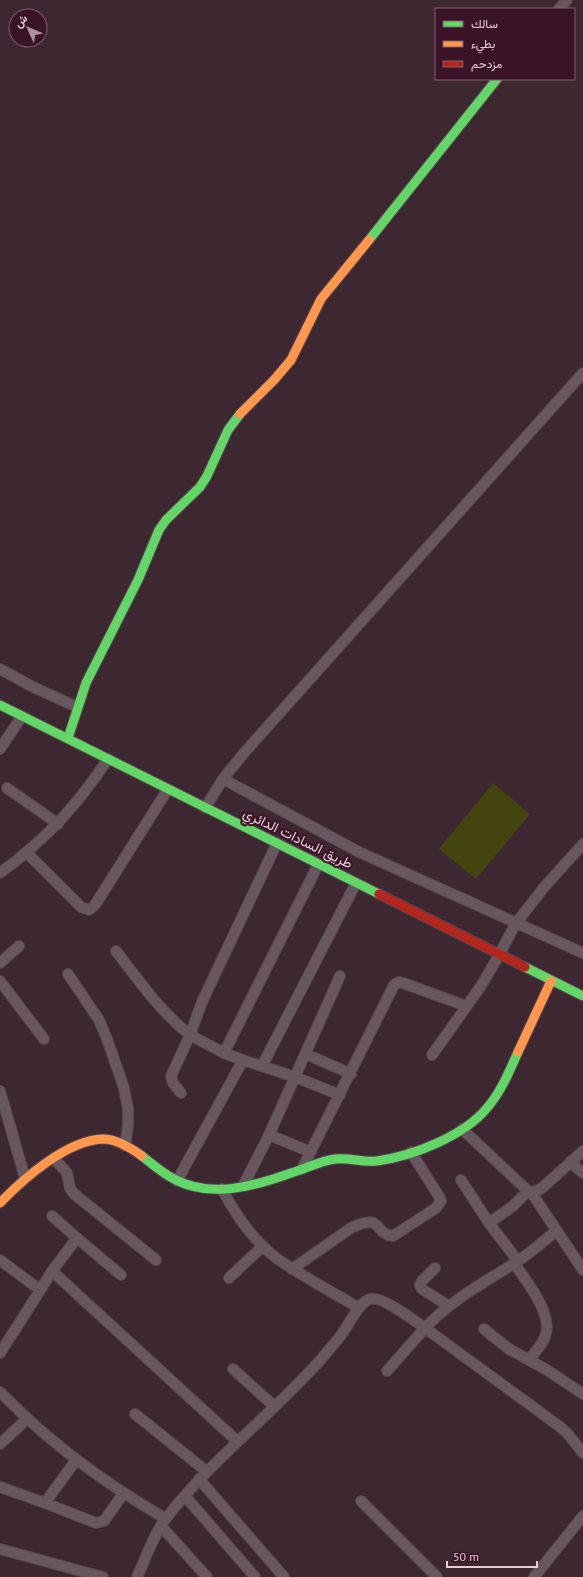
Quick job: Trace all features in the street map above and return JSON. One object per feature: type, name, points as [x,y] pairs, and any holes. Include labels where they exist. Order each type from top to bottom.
[{"type":"street","points":[[560,8],[567,0]]},
{"type":"street","points":[[68,738],[77,707],[96,661],[138,580],[159,530],[166,520],[200,487],[207,476],[228,430],[239,415],[274,380],[291,360],[316,309],[326,293],[410,190],[496,80]]},
{"type":"street","points":[[205,808],[223,779],[244,753],[583,373]]},
{"type":"street","points":[[0,669],[33,687],[77,707]]},
{"type":"street","name":"طريق السادات الدائري","points":[[0,704],[318,865],[583,996]]},
{"type":"street","points":[[0,749],[22,716]]},
{"type":"street","points":[[0,873],[27,853],[58,824],[86,790],[108,759]]},
{"type":"street","points":[[223,779],[359,852],[478,907],[583,953]]},
{"type":"street","points":[[7,788],[58,824]]},
{"type":"street","points":[[27,853],[81,907],[89,910],[95,904],[168,789]]},
{"type":"street","points":[[182,1093],[173,1083],[171,1076],[190,1035],[202,1002],[277,843]]},
{"type":"street","points":[[432,1055],[500,955],[516,923],[583,844]]},
{"type":"street","points":[[224,1053],[318,865]]},
{"type":"street","points":[[262,1066],[356,883]]},
{"type":"street","points":[[0,963],[19,946]]},
{"type":"street","points":[[116,951],[158,1006],[172,1021],[190,1035],[224,1053],[295,1077],[340,1095]]},
{"type":"street","points":[[68,974],[99,1020],[108,1039],[124,1088],[128,1115],[125,1146]]},
{"type":"street","points":[[243,1186],[269,1135],[340,976]]},
{"type":"street","points":[[0,981],[44,1039]]},
{"type":"street","points":[[0,1203],[25,1178],[54,1158],[81,1145],[102,1139],[113,1141],[125,1146],[151,1165],[177,1181],[195,1187],[222,1189],[266,1181],[343,1158],[371,1162],[412,1152],[462,1129],[480,1116],[491,1103],[504,1084],[551,981]]},
{"type":"street","points":[[302,1169],[396,983],[403,983],[466,1006]]},
{"type":"street","points":[[306,1054],[350,1074]]},
{"type":"street","points":[[177,1181],[243,1060]]},
{"type":"street","points":[[0,1090],[2,1108],[25,1178]]},
{"type":"street","points":[[462,1129],[529,1192],[583,1270]]},
{"type":"street","points":[[269,1135],[311,1152]]},
{"type":"street","points":[[489,1223],[513,1206],[529,1192],[542,1188],[583,1151]]},
{"type":"street","points":[[292,1269],[351,1228],[366,1221],[373,1222],[389,1235],[393,1236],[436,1208],[441,1201],[440,1198],[412,1152]]},
{"type":"street","points":[[54,1158],[67,1173],[70,1188],[73,1193],[156,1260]]},
{"type":"street","points":[[570,1162],[583,1173]]},
{"type":"street","points":[[461,1180],[516,1262],[541,1305],[546,1326],[545,1336],[529,1360]]},
{"type":"street","points":[[222,1189],[240,1220],[274,1256],[292,1269],[359,1308]]},
{"type":"street","points":[[52,1216],[121,1275]]},
{"type":"street","points":[[387,1371],[425,1328],[449,1306],[463,1295],[516,1262],[556,1232]]},
{"type":"street","points":[[0,1353],[52,1271],[78,1238]]},
{"type":"street","points":[[229,1278],[263,1246]]},
{"type":"street","points":[[0,1260],[41,1289]]},
{"type":"street","points":[[435,1268],[420,1285],[422,1289],[449,1306]]},
{"type":"street","points":[[52,1271],[237,1441]]},
{"type":"street","points":[[138,1577],[163,1522],[184,1496],[206,1471],[274,1406],[323,1356],[342,1335],[359,1308],[369,1299],[379,1299],[414,1320],[559,1426],[567,1433],[583,1453]]},
{"type":"street","points":[[484,1329],[509,1349],[547,1370],[583,1394]]},
{"type":"street","points":[[233,1369],[274,1406]]},
{"type":"street","points":[[0,1392],[27,1420],[76,1460],[163,1522],[207,1577]]},
{"type":"street","points":[[135,1414],[206,1471]]},
{"type":"street","points":[[0,1444],[27,1420]]},
{"type":"street","points":[[45,1503],[76,1460]]},
{"type":"street","points":[[199,1479],[284,1577]]},
{"type":"street","points":[[0,1487],[92,1522],[100,1523],[107,1517],[123,1494]]},
{"type":"street","points":[[184,1496],[255,1577]]},
{"type":"street","points":[[361,1501],[436,1577]]},
{"type":"street","points":[[534,1577],[583,1516]]},
{"type":"street","points":[[0,1549],[103,1577]]},
{"type":"shaded area","points":[[493,783],[530,814],[476,879],[439,849]]},
{"type":"traffic: fast","points":[[369,240],[496,80]]},
{"type":"traffic: fast","points":[[68,738],[86,683],[138,580],[159,530],[166,520],[200,487],[207,476],[228,430],[240,414]]},
{"type":"traffic: fast","points":[[0,705],[379,894]]},
{"type":"traffic: fast","points":[[525,967],[583,996]]},
{"type":"traffic: fast","points":[[142,1156],[174,1179],[188,1185],[218,1189],[248,1186],[329,1160],[346,1159],[377,1161],[406,1155],[452,1136],[477,1118],[487,1108],[496,1095],[504,1082],[518,1052]]},
{"type":"traffic: slow","points":[[240,414],[274,380],[291,360],[321,299],[369,240]]},
{"type":"traffic: slow","points":[[518,1052],[551,981]]},
{"type":"traffic: slow","points":[[0,1203],[33,1172],[47,1162],[61,1153],[89,1141],[108,1139],[119,1142],[142,1156]]},
{"type":"traffic: jam","points":[[379,894],[525,967]]}]
